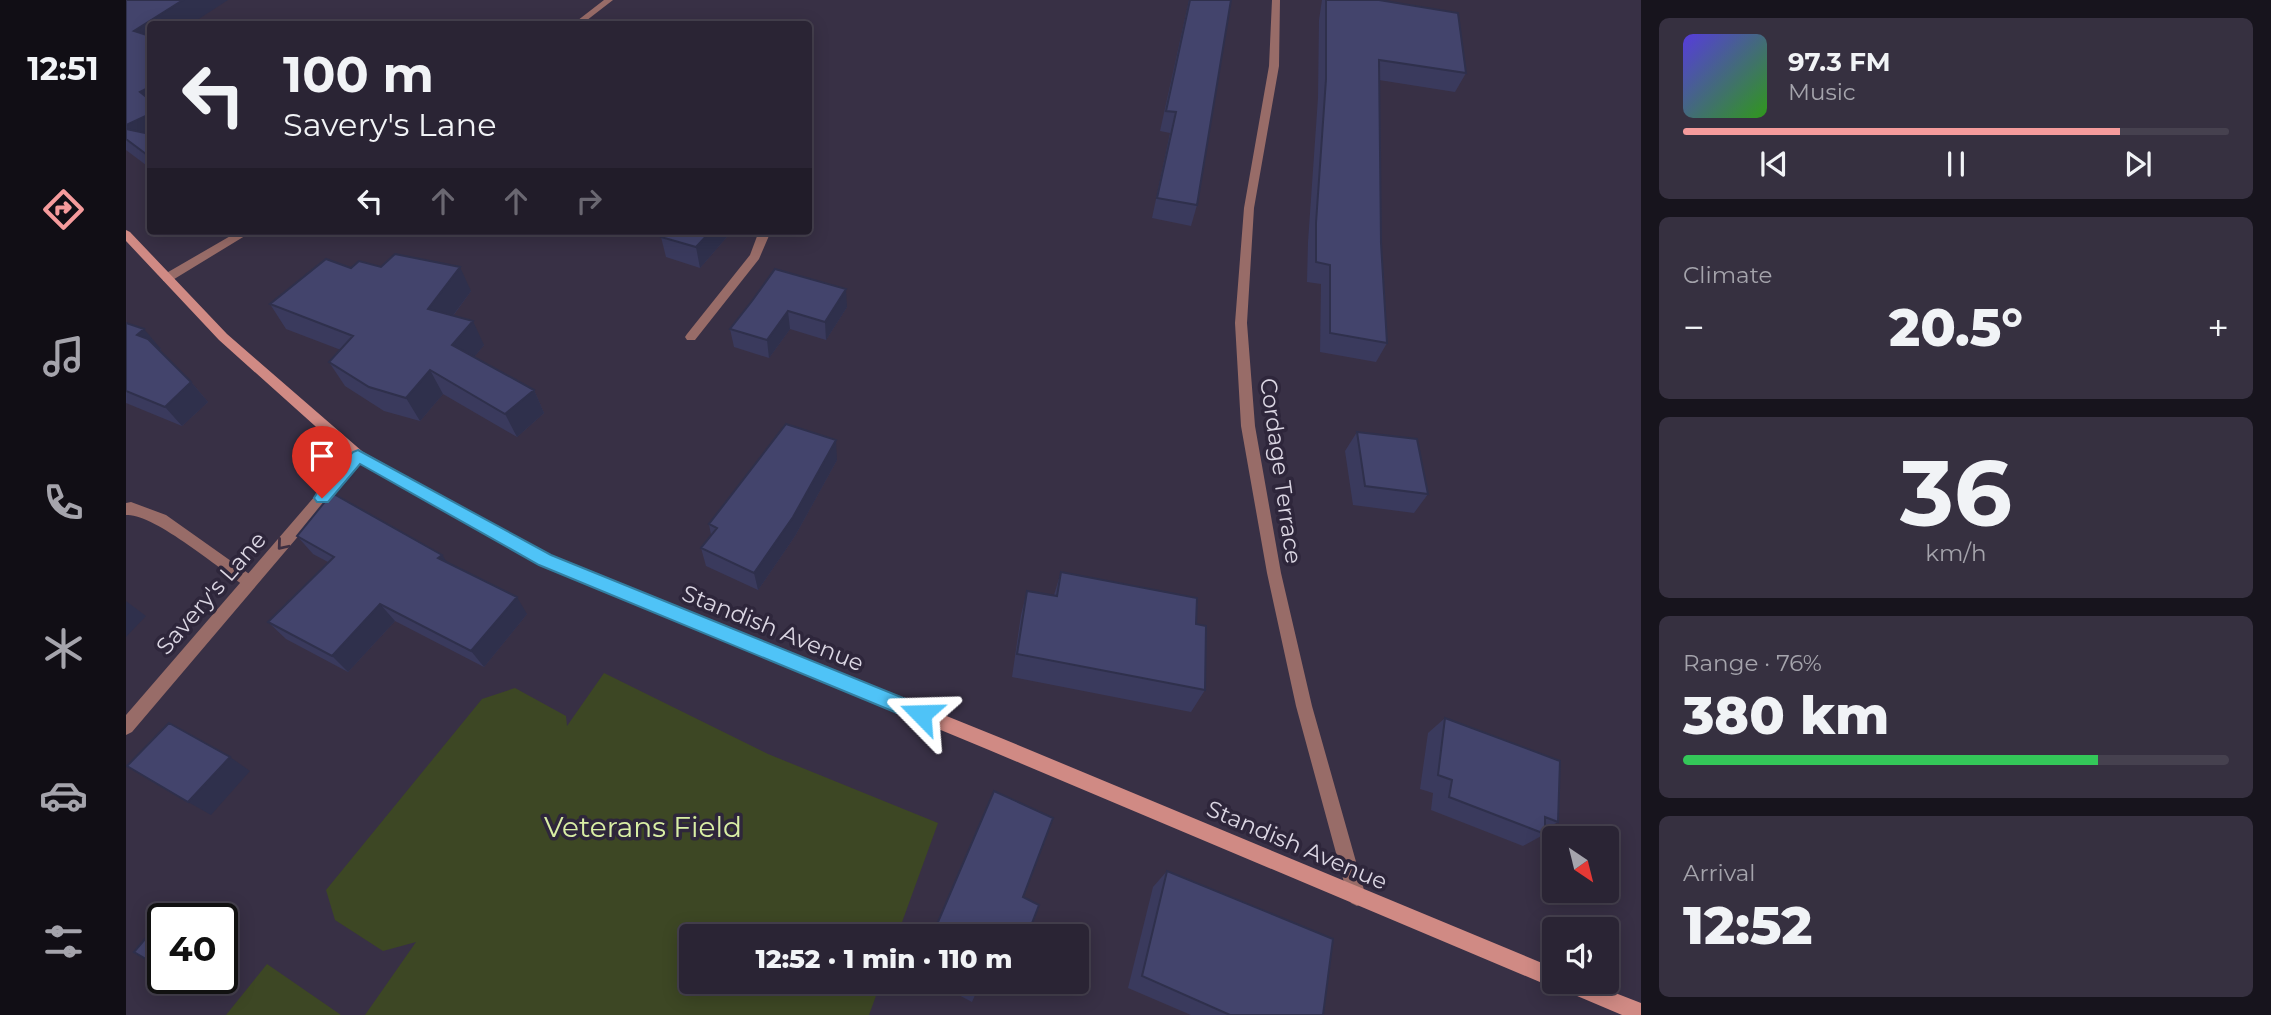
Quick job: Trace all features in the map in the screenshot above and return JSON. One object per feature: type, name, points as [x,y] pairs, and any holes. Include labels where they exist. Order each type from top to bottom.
[{"type":"street","points":[[581,21],[609,0]]},
{"type":"street","name":"Cordage Terrace","points":[[1276,0],[1274,66],[1249,208],[1241,323],[1248,426],[1274,573],[1304,706],[1357,897]]},
{"type":"street","name":"Standish Avenue","points":[[126,234],[223,337],[358,456],[545,560],[995,744],[1542,973]]},
{"type":"street","points":[[167,278],[240,235]]},
{"type":"street","points":[[691,337],[755,256],[763,235]]},
{"type":"street","name":"Savery's Lane","points":[[126,727],[358,456]]},
{"type":"street","points":[[126,509],[131,508],[161,519],[250,582]]},
{"type":"street","points":[[1594,994],[1641,1013]]},
{"type":"green space","name":"Veterans Field","points":[[604,673],[768,754],[938,823],[901,924],[679,924],[679,994],[877,994],[869,1015],[365,1015],[416,942],[383,951],[335,920],[326,890],[482,699],[515,688],[566,716],[567,726]]},
{"type":"green space","points":[[267,964],[341,1015],[226,1015]]},
{"type":"building","points":[[126,0],[183,0],[134,31],[147,35],[147,88],[140,92],[147,98],[147,115],[126,125]]},
{"type":"building","points":[[1190,0],[1231,0],[1197,205],[1157,198],[1176,112],[1166,111]]},
{"type":"building","points":[[1326,0],[1379,0],[1458,13],[1466,73],[1379,60],[1381,243],[1387,343],[1330,333],[1330,265],[1316,262],[1316,223],[1326,79]]},
{"type":"building","points":[[126,129],[147,133],[147,155],[126,139]]},
{"type":"building","points":[[663,235],[707,235],[696,247],[661,237]]},
{"type":"building","points":[[395,254],[460,267],[428,309],[473,321],[452,345],[534,390],[505,414],[430,370],[406,398],[369,387],[329,362],[353,336],[270,304],[326,259],[351,268],[359,261],[381,267]]},
{"type":"building","points":[[775,269],[846,289],[825,322],[788,311],[767,340],[730,329],[752,301]]},
{"type":"building","points":[[126,323],[144,329],[137,335],[148,339],[191,382],[165,407],[126,391]]},
{"type":"building","points":[[786,424],[836,440],[793,517],[754,573],[701,548],[717,528],[709,524]]},
{"type":"building","points":[[1357,432],[1417,439],[1428,494],[1365,486]]},
{"type":"building","points":[[332,493],[442,555],[438,558],[517,597],[471,651],[380,604],[332,656],[268,622],[334,557],[297,536]]},
{"type":"building","points":[[1061,572],[1197,598],[1196,624],[1206,626],[1205,690],[1017,654],[1027,591],[1057,596]]},
{"type":"building","points":[[1445,718],[1560,761],[1558,822],[1545,817],[1542,833],[1449,797],[1452,780],[1438,775]]},
{"type":"building","points":[[169,723],[230,757],[188,802],[127,766]]},
{"type":"building","points":[[994,791],[1053,818],[1023,897],[1039,905],[1032,924],[937,924]]},
{"type":"building","points":[[1167,871],[1333,939],[1323,1015],[1230,1015],[1142,976]]},
{"type":"building","points":[[147,937],[147,960],[134,952]]},
{"type":"route","points":[[322,498],[358,456],[545,560],[921,714]]}]
